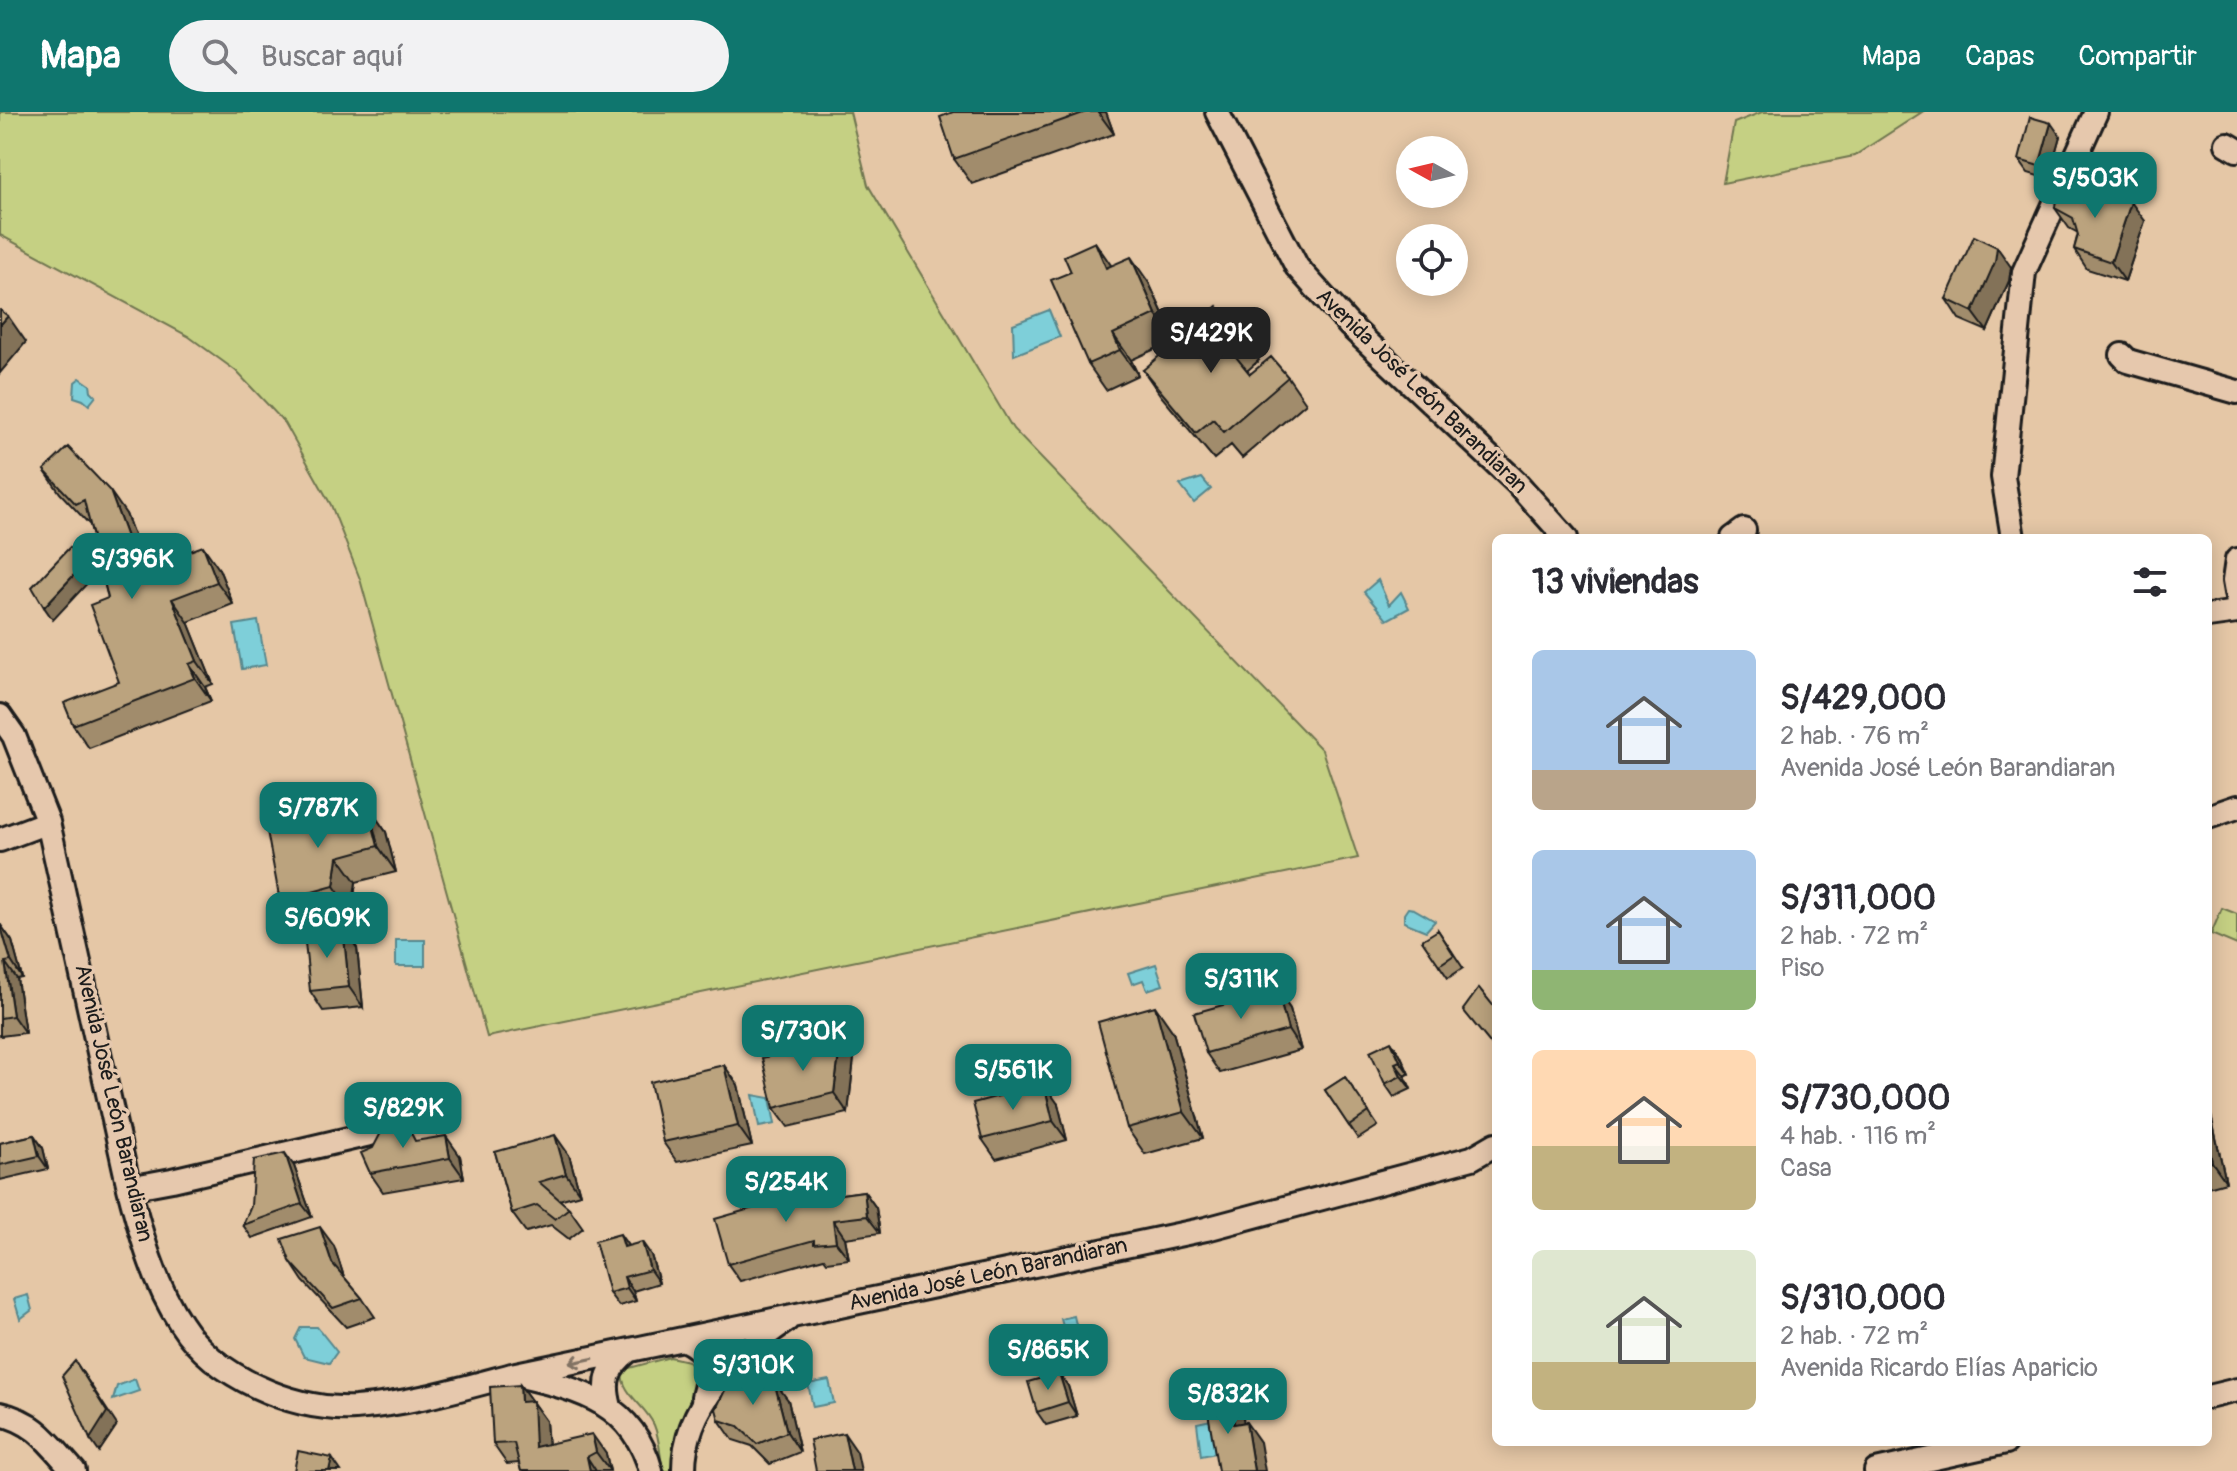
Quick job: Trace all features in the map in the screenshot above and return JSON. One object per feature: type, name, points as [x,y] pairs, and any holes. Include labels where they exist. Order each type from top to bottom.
[{"type":"street","name":"Avenida José León Barandiaran","points":[[1217,112],[1297,267],[1349,325],[1516,482],[1562,534]]},
{"type":"street","points":[[2012,534],[2003,477],[2024,272],[2096,112]]},
{"type":"street","points":[[2122,355],[2128,361],[2237,392]]},
{"type":"street","points":[[2237,560],[2234,581],[2237,598]]},
{"type":"street","points":[[2212,615],[2237,612]]},
{"type":"street","name":"Avenida José León Barandiaran","points":[[0,716],[14,736],[48,822],[129,1188],[160,1284],[182,1326],[202,1350],[258,1388],[286,1399],[319,1406],[351,1408],[432,1396],[516,1374],[1206,1229],[1472,1158],[1492,1146]]},
{"type":"street","points":[[2212,816],[2237,807]]},
{"type":"street","points":[[0,840],[48,822]]},
{"type":"street","points":[[129,1188],[374,1133]]},
{"type":"street","points":[[700,1406],[741,1356],[794,1315]]},
{"type":"street","points":[[683,1339],[704,1353],[709,1376],[687,1440],[684,1471]]},
{"type":"street","points":[[610,1407],[606,1381],[609,1369],[629,1351]]},
{"type":"street","points":[[516,1374],[572,1389],[610,1407],[636,1435],[651,1471]]},
{"type":"street","points":[[2212,1396],[2237,1390]]},
{"type":"street","points":[[0,1414],[32,1426],[74,1471]]},
{"type":"street","points":[[1876,1471],[1988,1446]]},
{"type":"green space","points":[[0,112],[850,112],[868,185],[1013,429],[1322,750],[1358,858],[487,1037],[360,579],[331,505],[285,423],[236,371],[188,336],[0,235]]},
{"type":"green space","points":[[1762,112],[1922,112],[1854,156],[1723,183],[1734,123]]},
{"type":"green space","points":[[2222,908],[2237,914],[2237,945],[2212,934]]},
{"type":"green space","points":[[670,1357],[688,1361],[695,1370],[692,1397],[677,1438],[680,1471],[663,1471],[654,1425],[629,1393],[622,1370]]},
{"type":"water","points":[[1049,310],[1060,337],[1014,355],[1013,324]]},
{"type":"water","points":[[80,378],[90,385],[96,396],[89,405],[74,397],[75,382]]},
{"type":"water","points":[[1202,478],[1211,489],[1194,503],[1180,485]]},
{"type":"water","points":[[1378,580],[1389,605],[1401,592],[1409,608],[1387,620],[1364,592]]},
{"type":"water","points":[[258,621],[266,665],[242,669],[234,625]]},
{"type":"water","points":[[1408,908],[1435,921],[1426,931],[1404,922]]},
{"type":"water","points":[[396,940],[425,940],[425,966],[396,966]]},
{"type":"water","points":[[1156,964],[1163,985],[1147,990],[1143,980],[1132,984],[1128,973]]},
{"type":"water","points":[[753,1095],[770,1098],[775,1124],[759,1127]]},
{"type":"water","points":[[28,1295],[32,1310],[20,1319],[14,1299]]},
{"type":"water","points":[[1074,1316],[1081,1346],[1069,1349],[1061,1319]]},
{"type":"water","points":[[301,1327],[317,1327],[337,1352],[329,1363],[304,1357],[295,1339]]},
{"type":"water","points":[[135,1379],[139,1391],[113,1400],[117,1386]]},
{"type":"water","points":[[829,1380],[834,1403],[813,1407],[808,1384]]},
{"type":"water","points":[[1211,1420],[1216,1453],[1201,1456],[1197,1423]]},
{"type":"building","points":[[953,112],[1086,112],[954,159],[940,117]]},
{"type":"building","points":[[2030,117],[2051,123],[2039,166],[2019,160]]},
{"type":"building","points":[[2076,183],[2131,202],[2111,262],[2074,249],[2078,235],[2073,218],[2055,208],[2057,189],[2071,198]]},
{"type":"building","points":[[1974,236],[1997,247],[1995,262],[1973,312],[1946,299]]},
{"type":"building","points":[[1095,242],[1106,268],[1131,257],[1156,314],[1113,334],[1120,350],[1088,364],[1051,280],[1071,272],[1064,256]]},
{"type":"building","points":[[1217,306],[1241,335],[1227,346],[1250,374],[1271,357],[1288,377],[1224,432],[1213,419],[1196,433],[1143,370]]},
{"type":"building","points":[[0,310],[8,316],[0,325]]},
{"type":"building","points":[[68,447],[110,491],[139,570],[203,546],[217,582],[172,599],[197,661],[189,664],[195,678],[73,725],[64,703],[119,682],[90,605],[108,598],[84,500],[76,504],[44,470]]},
{"type":"building","points":[[70,547],[86,562],[44,607],[32,587]]},
{"type":"building","points":[[368,806],[378,846],[338,857],[334,886],[280,901],[267,831]]},
{"type":"building","points":[[0,924],[11,961],[5,962],[13,1016],[0,1018]]},
{"type":"building","points":[[343,928],[349,987],[310,991],[304,933]]},
{"type":"building","points":[[1438,930],[1454,955],[1439,965],[1422,940]]},
{"type":"building","points":[[1479,988],[1492,1004],[1492,1046],[1463,1010]]},
{"type":"building","points":[[1277,990],[1288,1030],[1206,1053],[1194,1013]]},
{"type":"building","points":[[1155,1006],[1184,1112],[1127,1128],[1098,1022]]},
{"type":"building","points":[[841,1038],[834,1093],[774,1108],[762,1058]]},
{"type":"building","points":[[1391,1041],[1400,1061],[1395,1063],[1401,1076],[1385,1084],[1370,1051]]},
{"type":"building","points":[[724,1065],[738,1126],[663,1142],[650,1082]]},
{"type":"building","points":[[1345,1077],[1369,1112],[1349,1126],[1325,1090]]},
{"type":"building","points":[[1044,1084],[1053,1121],[982,1139],[973,1103]]},
{"type":"building","points":[[386,1123],[407,1125],[415,1141],[446,1136],[450,1158],[370,1173],[361,1153],[373,1148]]},
{"type":"building","points":[[34,1135],[39,1156],[0,1165],[0,1143]]},
{"type":"building","points":[[555,1135],[566,1174],[539,1182],[569,1208],[555,1219],[537,1205],[512,1213],[495,1152]]},
{"type":"building","points":[[285,1153],[302,1204],[243,1225],[251,1206],[254,1160]]},
{"type":"building","points":[[864,1191],[867,1216],[833,1220],[836,1242],[814,1244],[814,1240],[728,1264],[715,1219],[789,1198],[790,1201]]},
{"type":"building","points":[[320,1227],[332,1263],[362,1298],[333,1308],[290,1261],[282,1239]]},
{"type":"building","points":[[620,1234],[624,1247],[642,1242],[650,1270],[624,1277],[627,1288],[609,1293],[595,1241]]},
{"type":"building","points":[[75,1361],[107,1412],[90,1439],[62,1376]]},
{"type":"building","points":[[752,1370],[774,1381],[787,1432],[757,1444],[738,1426],[719,1420],[716,1409],[727,1386]]},
{"type":"building","points":[[1059,1373],[1068,1402],[1037,1412],[1028,1382]]},
{"type":"building","points":[[520,1385],[521,1402],[533,1401],[535,1447],[592,1434],[596,1452],[587,1457],[590,1471],[521,1471],[514,1443],[493,1444],[490,1387]]},
{"type":"building","points":[[1228,1391],[1234,1424],[1246,1422],[1254,1471],[1218,1471],[1205,1395]]},
{"type":"building","points":[[844,1433],[852,1471],[816,1471],[810,1440]]},
{"type":"building","points":[[298,1451],[332,1458],[329,1471],[294,1471]]}]
